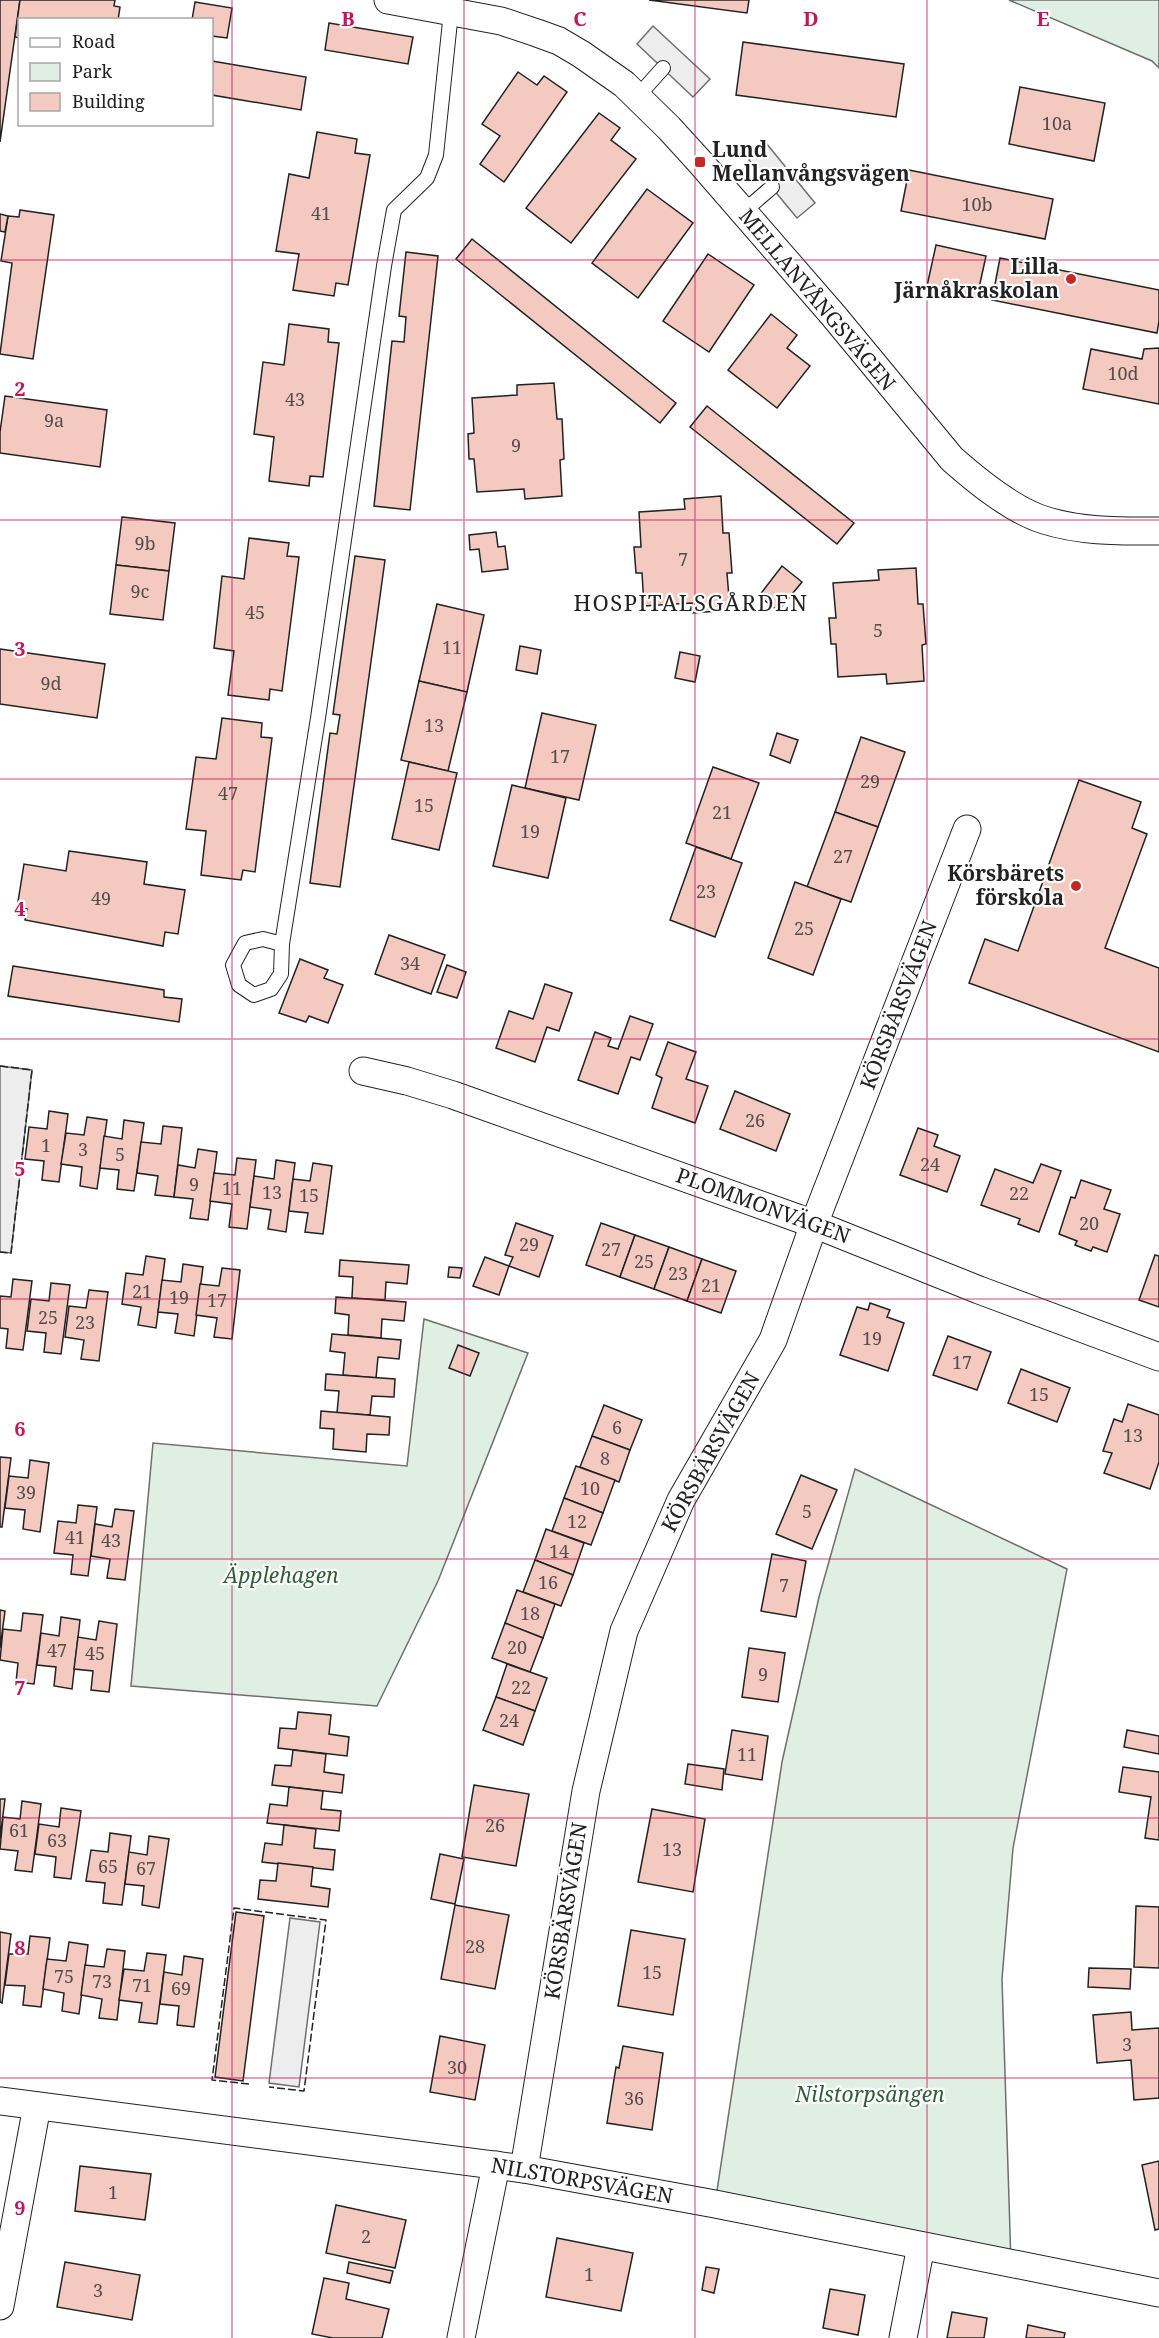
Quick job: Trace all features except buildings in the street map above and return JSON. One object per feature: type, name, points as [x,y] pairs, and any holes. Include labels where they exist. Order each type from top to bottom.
[{"type":"street","name":"MELLANVÅNGSVÄGEN","points":[[388,0],[501,21],[559,41],[581,54],[624,84],[669,128],[833,315],[952,459],[975,479],[1014,505],[1042,520],[1075,528],[1112,532],[1159,531]]},
{"type":"street","name":"KÖRSBÄRSVÄGEN","points":[[524,2169],[586,1791],[624,1631],[681,1500],[773,1340],[814,1224],[967,829]]},
{"type":"street","name":"PLOMMONVÄGEN","points":[[363,1071],[453,1095],[814,1224],[979,1290],[1159,1357]]},
{"type":"street","name":"NILSTORPSVÄGEN","points":[[0,2102],[524,2169],[715,2204],[1159,2293]]},
{"type":"street","points":[[0,2306],[37,2106]]},
{"type":"street","points":[[461,2338],[496,2165]]},
{"type":"street","points":[[903,2338],[921,2246]]},
{"type":"lane","points":[[282,944],[394,210],[428,178],[436,155],[451,12]]},
{"type":"lane","points":[[637,97],[663,68]]},
{"type":"lane","points":[[743,212],[772,187]]},
{"type":"green space","points":[[1009,0],[1159,0],[1159,68],[1152,61]]},
{"type":"green space","name":"Äpplehagen","points":[[424,1319],[528,1353],[438,1581],[377,1706],[131,1686],[153,1443],[407,1466]]},
{"type":"green space","name":"Nilstorpsängen","points":[[855,1469],[1067,1569],[1013,1848],[1002,1979],[1011,2263],[715,2204],[782,1762],[819,1597]]},
{"type":"shaded area","points":[[653,26],[710,79],[693,97],[637,44]]},
{"type":"shaded area","points":[[766,143],[815,203],[797,218],[749,160]]},
{"type":"shaded area","points":[[0,1066],[32,1070],[11,1253],[0,1252]]},
{"type":"shaded area","points":[[290,1918],[320,1922],[299,2087],[269,2083]]},
{"type":"fence","points":[[0,1066],[32,1070],[11,1253],[0,1252]]},
{"type":"fence","points":[[249,2084],[212,2080],[234,1908],[326,1920],[304,2091],[269,2087]]},
{"type":"place","name":"Lund Mellanvångsvägen","points":[[700,162]]},
{"type":"place","name":"Lilla Järnåkraskolan","points":[[1071,279]]},
{"type":"place","name":"Körsbärets förskola","points":[[1076,886]]},
{"type":"district","name":"HOSPITALSGÅRDEN","points":[[691,603]]}]
